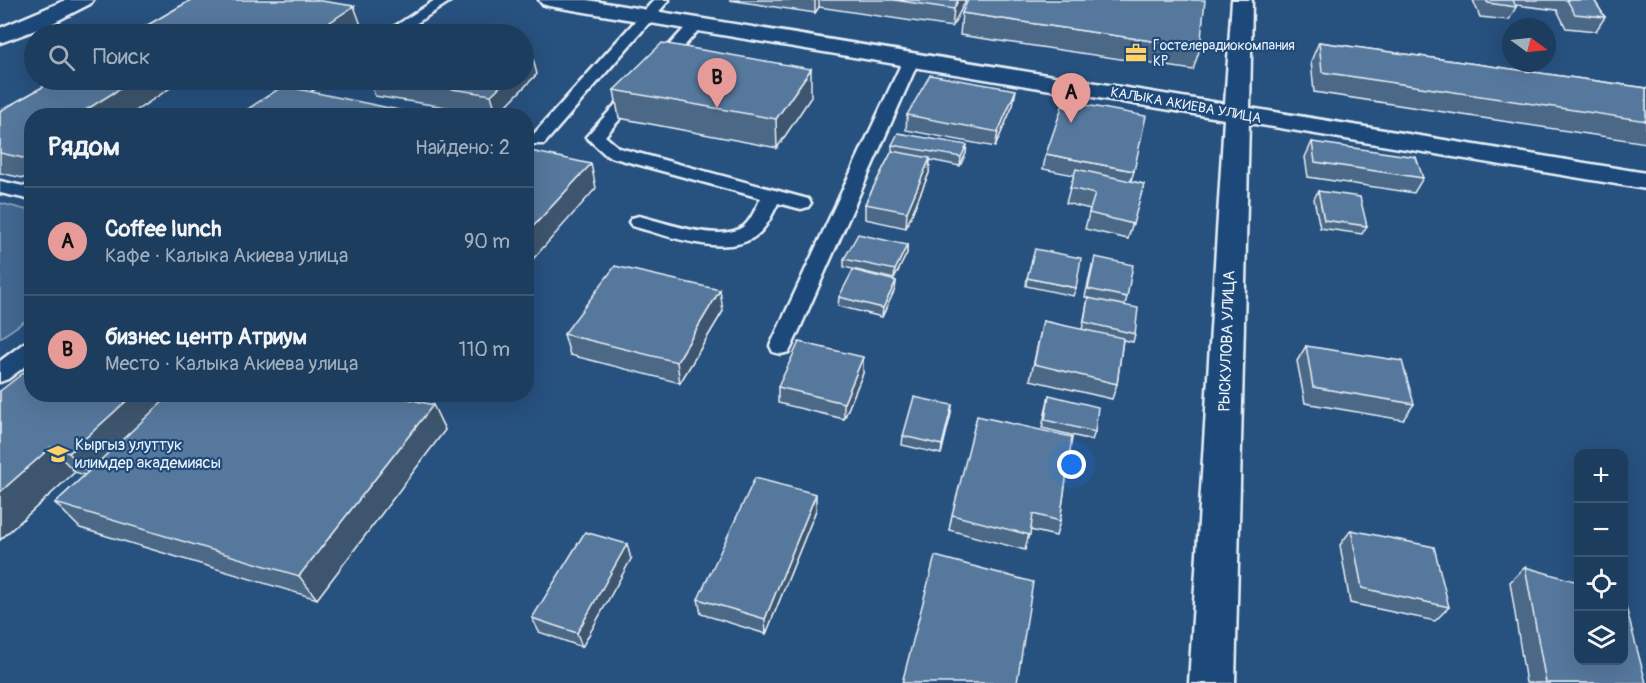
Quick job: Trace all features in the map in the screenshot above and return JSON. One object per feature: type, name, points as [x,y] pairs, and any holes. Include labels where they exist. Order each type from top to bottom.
[{"type":"street","points":[[31,24],[83,0]]},
{"type":"street","name":"КАЛЫКА АКИЕВА УЛИЦА","points":[[549,0],[1646,181]]},
{"type":"street","name":"РЫСКУЛОВА УЛИЦА","points":[[1212,683],[1242,0]]},
{"type":"street","points":[[35,24],[41,20]]},
{"type":"street","points":[[0,36],[24,27]]},
{"type":"street","points":[[0,46],[24,31]]},
{"type":"lane","points":[[406,24],[445,0]]},
{"type":"lane","points":[[538,140],[662,0]]},
{"type":"lane","points":[[696,24],[596,138],[613,153],[801,203]]},
{"type":"lane","points":[[781,346],[911,60]]},
{"type":"lane","points":[[273,108],[302,90]]},
{"type":"lane","points":[[0,187],[24,192]]},
{"type":"lane","points":[[639,222],[707,238],[733,240],[752,230],[772,195]]},
{"type":"lane","points":[[0,373],[24,356]]},
{"type":"shaded area","points":[[0,203],[24,209],[24,322],[0,338]]},
{"type":"building","points":[[191,0],[315,0],[354,6],[327,24],[149,24]]},
{"type":"building","points":[[894,0],[958,0],[954,9]]},
{"type":"building","points":[[968,0],[1205,0],[1200,48],[962,13]]},
{"type":"building","points":[[1486,0],[1513,0],[1516,7],[1488,3]]},
{"type":"building","points":[[1567,0],[1594,0],[1605,17],[1575,14]]},
{"type":"building","points":[[1319,42],[1502,68],[1502,72],[1532,72],[1646,88],[1646,121],[1322,72]]},
{"type":"building","points":[[662,43],[811,69],[776,119],[614,90]]},
{"type":"building","points":[[930,75],[1016,90],[998,132],[907,115]]},
{"type":"building","points":[[37,90],[118,90],[89,108],[24,108],[24,158],[0,153],[0,111]]},
{"type":"building","points":[[277,90],[302,90],[389,108],[249,108]]},
{"type":"building","points":[[458,90],[496,90],[491,95]]},
{"type":"building","points":[[1064,101],[1146,116],[1134,171],[1046,154]]},
{"type":"building","points":[[898,133],[967,145],[961,157],[892,145]]},
{"type":"building","points":[[1312,142],[1416,157],[1423,178],[1315,162]]},
{"type":"building","points":[[892,151],[930,158],[907,212],[865,204]]},
{"type":"building","points":[[534,152],[591,164],[534,225]]},
{"type":"building","points":[[1076,169],[1144,184],[1133,224],[1089,213],[1095,194],[1070,188]]},
{"type":"building","points":[[1318,191],[1360,197],[1367,226],[1324,220]]},
{"type":"building","points":[[858,234],[907,245],[895,270],[844,259]]},
{"type":"building","points":[[1035,249],[1081,258],[1076,288],[1027,278]]},
{"type":"building","points":[[1095,257],[1133,265],[1127,297],[1088,289]]},
{"type":"building","points":[[615,266],[720,290],[677,362],[564,334]]},
{"type":"building","points":[[853,270],[896,281],[883,308],[839,297]]},
{"type":"building","points":[[1088,298],[1138,308],[1135,334],[1084,322]]},
{"type":"building","points":[[1043,321],[1123,338],[1117,384],[1034,364]]},
{"type":"building","points":[[799,342],[863,357],[844,403],[778,387]]},
{"type":"building","points":[[1306,346],[1402,361],[1414,404],[1313,387]]},
{"type":"building","points":[[24,372],[24,402],[125,402],[69,453],[51,447],[0,492],[0,391]]},
{"type":"building","points":[[1049,395],[1098,407],[1095,432],[1045,420]]},
{"type":"building","points":[[914,397],[952,405],[942,445],[903,436]]},
{"type":"building","points":[[162,402],[421,402],[433,405],[299,576],[55,503]]},
{"type":"building","points":[[977,416],[1072,437],[1060,521],[1033,514],[1030,535],[952,515]]},
{"type":"building","points":[[755,478],[816,494],[765,619],[698,599]]},
{"type":"building","points":[[1351,530],[1434,547],[1449,607],[1362,588]]},
{"type":"building","points":[[585,532],[627,544],[577,633],[532,618]]},
{"type":"building","points":[[935,556],[1033,582],[1017,683],[902,683]]},
{"type":"building","points":[[1525,567],[1574,581],[1574,665],[1628,665],[1628,615],[1646,683],[1546,683]]},
{"type":"place","name":"Гостелерадиокомпания КР","points":[[1136,53]]},
{"type":"place","name":"бизнес центр Атриум","points":[[717,108]]},
{"type":"place","name":"Coffee lunch","points":[[1071,123]]},
{"type":"place","name":"Кыргыз улуттук илимдер академиясы","points":[[58,454]]}]
